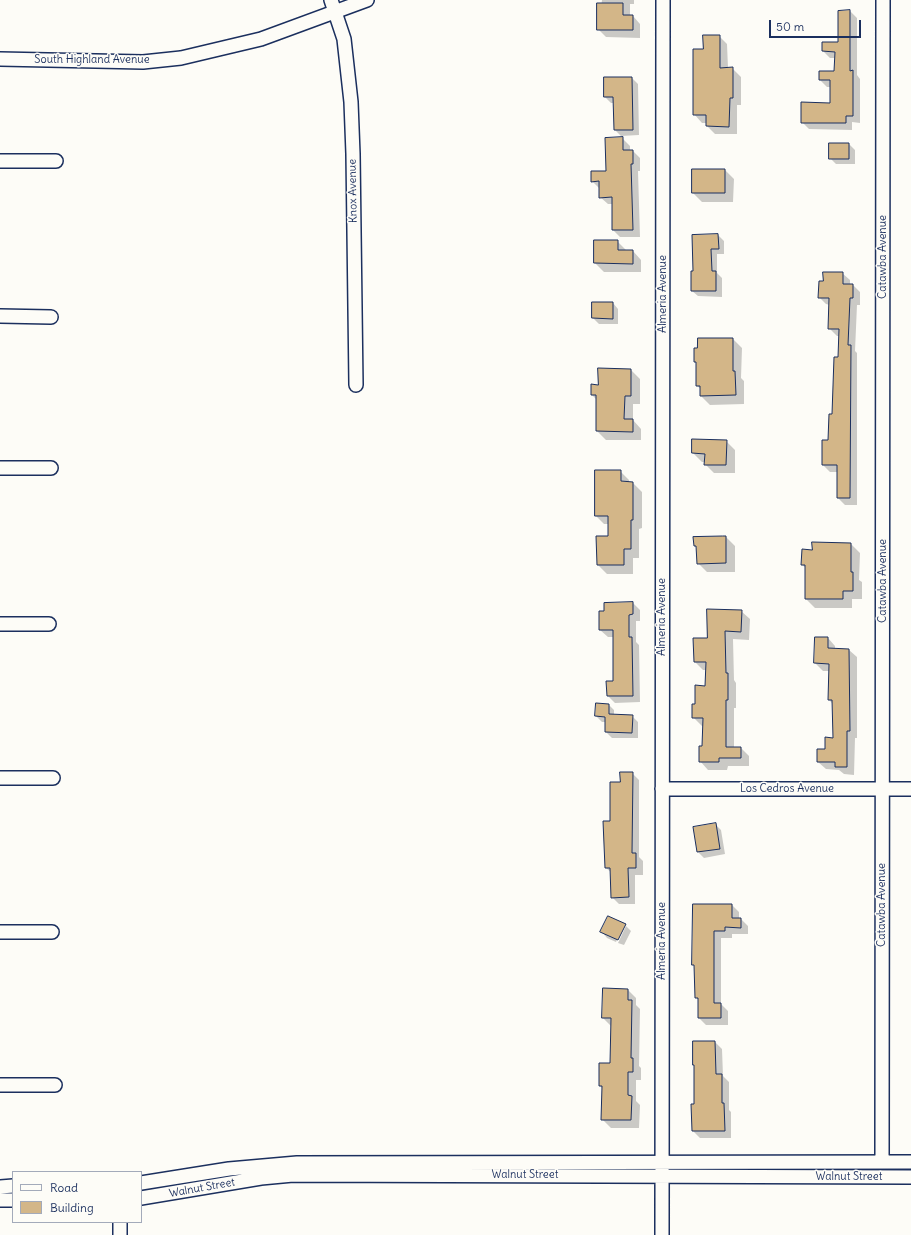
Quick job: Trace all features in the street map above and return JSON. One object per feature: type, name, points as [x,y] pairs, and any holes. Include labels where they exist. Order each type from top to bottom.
[{"type":"street","name":"South Highland Avenue","points":[[0,59],[143,62],[181,58],[261,39],[333,6],[367,0]]},
{"type":"street","name":"Almeria Avenue","points":[[662,1235],[664,0]]},
{"type":"street","name":"Catawba Avenue","points":[[882,1162],[884,0]]},
{"type":"street","name":"Knox Avenue","points":[[333,6],[344,39],[351,102],[356,385]]},
{"type":"street","points":[[0,161],[56,161]]},
{"type":"street","points":[[0,316],[51,317]]},
{"type":"street","points":[[0,468],[51,468]]},
{"type":"street","points":[[0,624],[49,624]]},
{"type":"street","points":[[0,778],[54,778]]},
{"type":"street","name":"Los Cedros Avenue","points":[[662,790],[911,789]]},
{"type":"street","points":[[0,932],[52,932]]},
{"type":"street","points":[[0,1085],[55,1085]]},
{"type":"street","name":"Walnut Street","points":[[142,1184],[229,1169],[297,1163],[911,1162]]},
{"type":"street","name":"Walnut Street","points":[[142,1198],[261,1178],[293,1175],[911,1177]]},
{"type":"street","points":[[0,1186],[12,1186]]},
{"type":"street","points":[[0,1200],[12,1200]]},
{"type":"street","points":[[120,1223],[120,1235]]},
{"type":"building","points":[[597,3],[623,3],[623,15],[633,15],[633,30],[597,30]]},
{"type":"building","points":[[850,10],[850,71],[853,70],[853,116],[846,116],[846,123],[801,123],[801,102],[830,103],[830,80],[819,80],[819,71],[834,71],[835,52],[822,51],[822,42],[838,42],[838,11]]},
{"type":"building","points":[[703,35],[720,35],[720,68],[733,67],[733,98],[730,98],[729,127],[706,126],[706,115],[693,115],[693,49],[703,49]]},
{"type":"building","points":[[604,77],[632,77],[633,130],[614,130],[613,97],[604,97]]},
{"type":"building","points":[[623,137],[623,150],[633,150],[633,164],[631,164],[633,230],[612,230],[612,197],[599,198],[599,181],[591,182],[591,171],[606,171],[605,138]]},
{"type":"building","points":[[829,143],[849,143],[849,159],[829,159]]},
{"type":"building","points":[[692,169],[725,169],[725,193],[692,193]]},
{"type":"building","points":[[718,234],[719,249],[711,249],[712,271],[716,271],[716,291],[691,291],[691,271],[693,271],[692,235]]},
{"type":"building","points":[[594,240],[618,240],[618,250],[633,250],[633,264],[594,263]]},
{"type":"building","points":[[823,272],[843,272],[843,284],[853,284],[853,298],[850,298],[848,345],[851,345],[850,498],[837,498],[837,465],[822,465],[822,440],[828,440],[829,414],[832,414],[834,357],[838,357],[839,329],[828,329],[829,298],[818,298],[819,281],[823,281]]},
{"type":"building","points":[[592,302],[613,302],[613,319],[592,318]]},
{"type":"building","points":[[698,338],[733,338],[733,371],[735,371],[736,395],[700,396],[700,386],[696,386],[696,362],[694,362],[694,348],[697,348]]},
{"type":"building","points":[[598,368],[631,369],[631,396],[625,396],[624,419],[633,419],[633,432],[596,431],[596,395],[591,395],[591,384],[598,385]]},
{"type":"building","points":[[692,439],[727,440],[726,465],[704,465],[705,454],[692,453]]},
{"type":"building","points":[[595,470],[621,470],[621,481],[633,482],[631,549],[624,549],[624,565],[597,565],[596,536],[608,536],[608,516],[595,516]]},
{"type":"building","points":[[726,536],[726,563],[697,564],[696,546],[694,546],[693,537]]},
{"type":"building","points":[[812,542],[851,543],[851,572],[853,572],[853,591],[843,591],[843,599],[805,599],[805,565],[801,565],[802,549],[812,550]]},
{"type":"building","points":[[633,602],[633,614],[629,615],[629,637],[632,637],[633,696],[607,696],[606,681],[613,681],[613,630],[599,630],[599,611],[604,611],[604,603]]},
{"type":"building","points":[[707,609],[742,610],[741,632],[725,631],[726,673],[728,673],[728,700],[726,700],[726,747],[741,747],[741,758],[719,758],[719,762],[699,762],[699,746],[702,746],[703,718],[692,718],[692,704],[695,704],[695,685],[705,686],[706,662],[694,662],[693,638],[707,638]]},
{"type":"building","points":[[815,637],[828,637],[828,648],[849,649],[850,731],[847,731],[847,767],[835,767],[835,762],[817,762],[817,749],[825,749],[825,737],[833,738],[832,700],[828,700],[829,664],[814,663]]},
{"type":"building","points":[[596,703],[609,704],[609,714],[633,715],[632,733],[605,732],[605,717],[595,716]]},
{"type":"building","points":[[620,772],[633,772],[632,853],[636,853],[636,868],[628,868],[629,897],[611,898],[610,868],[605,868],[603,821],[610,821],[610,782],[620,782]]},
{"type":"building","points":[[716,823],[720,849],[697,852],[693,827]]},
{"type":"building","points":[[693,904],[732,904],[732,918],[741,918],[741,928],[725,927],[725,931],[714,931],[714,1003],[721,1003],[721,1018],[698,1018],[698,998],[695,998],[694,965],[692,965]]},
{"type":"building","points":[[608,916],[626,924],[618,940],[600,932]]},
{"type":"building","points":[[603,988],[628,989],[628,1000],[632,1000],[631,1058],[633,1058],[633,1072],[628,1072],[628,1095],[632,1096],[631,1120],[601,1120],[602,1086],[599,1086],[599,1063],[610,1063],[611,1018],[602,1018]]},
{"type":"building","points":[[693,1041],[715,1041],[716,1074],[722,1074],[722,1103],[724,1103],[725,1131],[692,1131],[691,1104],[694,1104]]}]
